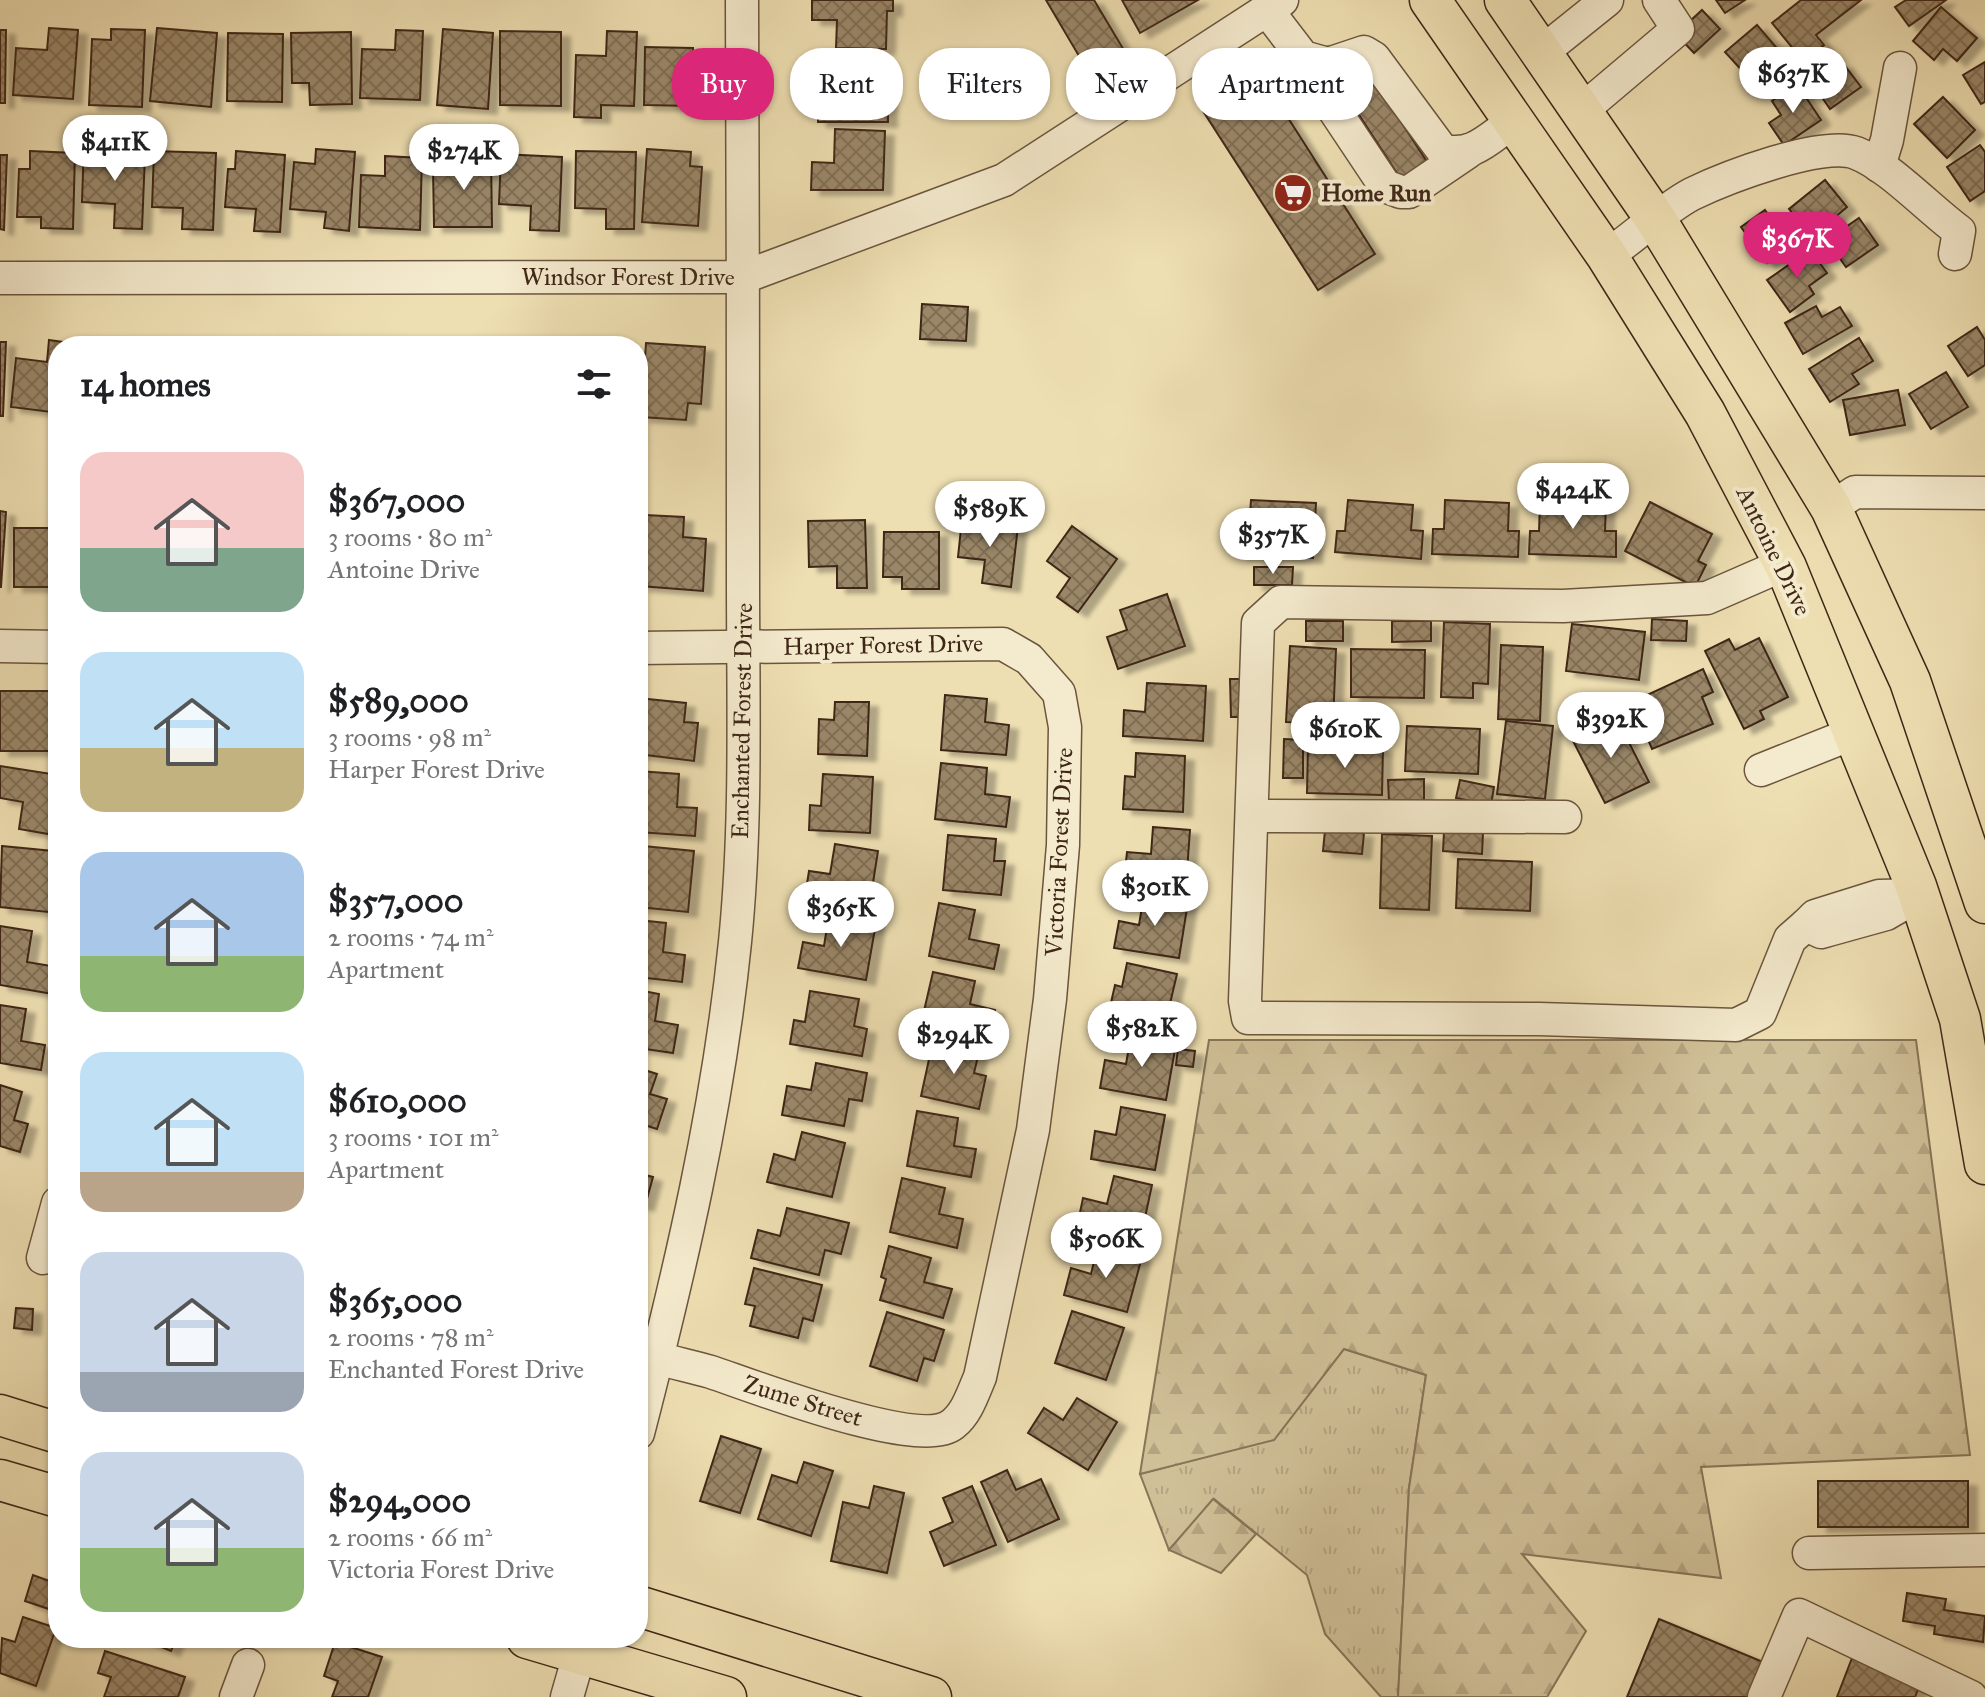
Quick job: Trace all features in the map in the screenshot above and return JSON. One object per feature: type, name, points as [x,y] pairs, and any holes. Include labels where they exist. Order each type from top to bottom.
[{"type":"main road","name":"Antoine Drive","points":[[1430,0],[1607,256],[1705,413],[1785,564],[1919,895],[1973,1016],[1985,1164]]},
{"type":"main road","points":[[1505,0],[1656,220],[1838,525],[1910,681],[1985,903]]},
{"type":"main road","points":[[1785,564],[1838,525]]},
{"type":"main road","points":[[0,1415],[48,1430]]},
{"type":"main road","points":[[0,1480],[48,1494]]},
{"type":"main road","points":[[648,1609],[931,1697]]},
{"type":"main road","points":[[588,1648],[726,1697]]},
{"type":"street","name":"Enchanted Forest Drive","points":[[648,1394],[695,1203],[727,1013],[736,939],[742,816],[742,0]]},
{"type":"street","points":[[1541,53],[1607,0]]},
{"type":"street","points":[[1581,111],[1678,29],[1659,0]]},
{"type":"street","name":"Windsor Forest Drive","points":[[0,278],[744,277],[1004,180],[1273,4]]},
{"type":"street","points":[[1273,4],[1298,48]]},
{"type":"street","points":[[1373,57],[1442,150],[1468,152]]},
{"type":"street","points":[[1879,166],[1900,68]]},
{"type":"street","points":[[1341,120],[1385,186],[1401,192],[1409,192],[1514,121]]},
{"type":"street","points":[[1607,256],[1690,195],[1771,164],[1833,149],[1853,151],[1879,166],[1959,231],[1955,254]]},
{"type":"street","points":[[1838,525],[1855,492],[1985,493]]},
{"type":"street","points":[[1785,564],[1707,598],[1563,606],[1281,602],[1258,623],[1245,1001],[1248,1018],[1539,1019],[1736,1025],[1760,1013],[1790,939],[1806,925],[1821,932],[1886,914],[1919,895]]},
{"type":"street","name":"Harper Forest Drive","points":[[648,648],[1003,644],[1029,659]]},
{"type":"street","points":[[0,646],[48,647]]},
{"type":"street","name":"Victoria Forest Drive","points":[[951,1426],[966,1409],[980,1377],[1033,1130],[1050,999],[1063,845],[1065,727],[1059,693],[1029,659]]},
{"type":"street","points":[[1761,770],[1854,733]]},
{"type":"street","points":[[1252,816],[1565,817]]},
{"type":"street","points":[[43,1258],[48,1240]]},
{"type":"street","name":"Zume Street","points":[[657,1358],[707,1371],[840,1415],[905,1430],[951,1426]]},
{"type":"street","points":[[1809,1553],[1985,1550]]},
{"type":"street","points":[[1764,1697],[1799,1615],[1971,1697]]},
{"type":"street","points":[[567,1697],[581,1648]]},
{"type":"street","points":[[236,1697],[248,1665]]},
{"type":"green space","points":[[1209,1040],[1916,1040],[1970,1455],[1701,1467],[1721,1578],[1522,1554],[1586,1631],[1547,1697],[1398,1697],[1409,1488],[1426,1375],[1344,1349],[1274,1440],[1140,1474]]},
{"type":"green space","points":[[1344,1349],[1426,1375],[1409,1488],[1398,1697],[1381,1697],[1325,1634],[1307,1575],[1214,1499],[1169,1550],[1140,1474],[1274,1439]]},
{"type":"green space","points":[[1213,1499],[1256,1534],[1221,1573],[1169,1550]]},
{"type":"building","points":[[812,0],[893,0],[893,11],[887,11],[886,48],[836,48],[837,20],[812,20]]},
{"type":"building","points":[[1046,0],[1094,0],[1123,48],[1074,48]]},
{"type":"building","points":[[1122,0],[1198,0],[1140,33]]},
{"type":"building","points":[[1716,0],[1745,0],[1725,13]]},
{"type":"building","points":[[1801,0],[1861,0],[1816,35],[1824,45],[1804,62],[1772,23]]},
{"type":"building","points":[[1906,0],[1946,0],[1909,26],[1895,7]]},
{"type":"building","points":[[1941,7],[1977,38],[1957,61],[1943,49],[1934,60],[1913,41]]},
{"type":"building","points":[[1702,10],[1720,29],[1694,53],[1676,34]]},
{"type":"building","points":[[1757,25],[1793,67],[1771,85],[1756,67],[1746,75],[1725,52]]},
{"type":"building","points":[[49,28],[78,30],[73,99],[13,95],[16,48],[47,50]]},
{"type":"building","points":[[157,28],[217,33],[211,107],[150,101]]},
{"type":"building","points":[[111,29],[145,30],[142,107],[89,105],[92,39],[111,40]]},
{"type":"building","points":[[443,29],[493,33],[488,109],[437,105]]},
{"type":"building","points":[[0,30],[6,30],[5,103],[0,103]]},
{"type":"building","points":[[396,30],[423,31],[420,100],[360,98],[362,49],[395,50]]},
{"type":"building","points":[[500,31],[561,32],[561,106],[500,105]]},
{"type":"building","points":[[607,31],[637,32],[634,106],[601,105],[601,118],[574,117],[576,55],[606,56]]},
{"type":"building","points":[[351,32],[352,104],[310,105],[309,83],[292,83],[291,33]]},
{"type":"building","points":[[228,33],[283,34],[282,102],[227,101]]},
{"type":"building","points":[[645,47],[693,48],[672,48],[672,106],[644,105]]},
{"type":"building","points":[[1985,62],[1985,102],[1981,104],[1963,75]]},
{"type":"building","points":[[1843,63],[1861,87],[1830,109],[1813,84]]},
{"type":"building","points":[[1373,78],[1431,168],[1404,184],[1362,120],[1373,120]]},
{"type":"building","points":[[1797,84],[1821,120],[1784,145],[1769,123],[1781,115],[1772,101]]},
{"type":"building","points":[[1943,97],[1975,130],[1947,158],[1914,124]]},
{"type":"building","points":[[818,120],[888,120],[888,122]]},
{"type":"building","points":[[1209,120],[1289,120],[1375,254],[1318,290]]},
{"type":"building","points":[[835,129],[885,131],[883,190],[811,190],[812,162],[834,163]]},
{"type":"building","points":[[84,142],[109,143],[108,153],[145,155],[142,229],[114,228],[115,204],[82,202]]},
{"type":"building","points":[[1980,145],[1985,152],[1985,191],[1970,201],[1947,167]]},
{"type":"building","points":[[316,149],[355,152],[349,231],[324,228],[326,212],[290,209],[294,162],[315,164]]},
{"type":"building","points":[[647,149],[691,152],[690,166],[702,167],[698,226],[642,222]]},
{"type":"building","points":[[30,151],[75,153],[73,229],[41,228],[41,217],[17,217],[19,169],[30,169]]},
{"type":"building","points":[[154,151],[216,153],[213,230],[182,229],[183,208],[152,207]]},
{"type":"building","points":[[236,151],[285,155],[280,232],[254,231],[256,209],[225,207],[228,169],[235,169]]},
{"type":"building","points":[[576,151],[636,152],[634,229],[606,229],[606,209],[575,208]]},
{"type":"building","points":[[446,154],[491,154],[492,227],[434,227],[433,169],[446,169]]},
{"type":"building","points":[[501,154],[562,157],[559,231],[530,230],[531,206],[499,204]]},
{"type":"building","points":[[0,155],[7,155],[4,230],[0,229]]},
{"type":"building","points":[[385,156],[422,158],[420,230],[359,227],[361,175],[385,176]]},
{"type":"building","points":[[1825,180],[1847,207],[1834,218],[1839,224],[1816,242],[1789,209]]},
{"type":"building","points":[[1765,210],[1791,246],[1767,263],[1741,227]]},
{"type":"building","points":[[1859,218],[1878,245],[1846,267],[1827,240]]},
{"type":"building","points":[[1810,250],[1827,273],[1809,286],[1814,294],[1790,312],[1767,280]]},
{"type":"building","points":[[922,304],[968,307],[966,341],[920,339]]},
{"type":"building","points":[[1816,306],[1822,317],[1840,307],[1852,326],[1803,354],[1785,323]]},
{"type":"building","points":[[1977,327],[1985,340],[1985,365],[1968,376],[1948,346]]},
{"type":"building","points":[[1859,338],[1873,361],[1852,374],[1859,384],[1830,402],[1809,369]]},
{"type":"building","points":[[0,342],[6,342],[3,416],[0,416]]},
{"type":"building","points":[[648,343],[705,347],[701,404],[688,403],[686,420],[648,417]]},
{"type":"building","points":[[48,351],[48,412],[11,407],[16,358],[47,362]]},
{"type":"building","points":[[1946,372],[1968,407],[1931,429],[1909,394]]},
{"type":"building","points":[[1898,390],[1905,425],[1850,435],[1843,400]]},
{"type":"building","points":[[1251,500],[1316,503],[1313,558],[1239,554],[1240,529],[1249,530]]},
{"type":"building","points":[[1348,500],[1413,505],[1411,530],[1423,531],[1421,559],[1335,552],[1337,531],[1345,531]]},
{"type":"building","points":[[1445,500],[1509,503],[1508,531],[1519,531],[1518,557],[1432,554],[1433,529],[1444,529]]},
{"type":"building","points":[[1540,502],[1606,504],[1605,531],[1616,531],[1616,557],[1529,554],[1530,531],[1539,531]]},
{"type":"building","points":[[1650,502],[1712,534],[1698,561],[1706,565],[1695,587],[1625,551]]},
{"type":"building","points":[[0,511],[6,512],[1,587],[0,587]]},
{"type":"building","points":[[648,515],[684,517],[683,537],[706,539],[703,591],[648,587]]},
{"type":"building","points":[[962,519],[1018,526],[1011,587],[982,583],[985,560],[958,557]]},
{"type":"building","points":[[865,520],[867,588],[837,588],[837,566],[809,567],[808,521]]},
{"type":"building","points":[[1072,526],[1117,559],[1078,612],[1057,597],[1070,578],[1047,561]]},
{"type":"building","points":[[14,528],[48,528],[48,587],[14,587]]},
{"type":"building","points":[[884,532],[939,532],[939,589],[902,589],[902,577],[883,577]]},
{"type":"building","points":[[1254,567],[1293,567],[1292,585],[1254,585]]},
{"type":"building","points":[[1167,594],[1185,646],[1118,669],[1107,637],[1127,630],[1120,610]]},
{"type":"building","points":[[1652,619],[1687,621],[1686,641],[1651,640]]},
{"type":"building","points":[[1306,621],[1343,621],[1343,641],[1306,641]]},
{"type":"building","points":[[1392,621],[1431,621],[1431,641],[1392,642]]},
{"type":"building","points":[[1444,622],[1490,624],[1488,684],[1473,683],[1473,698],[1441,697]]},
{"type":"building","points":[[1572,624],[1645,632],[1639,680],[1566,671]]},
{"type":"building","points":[[1759,638],[1788,697],[1760,711],[1764,719],[1744,729],[1705,651],[1729,639],[1735,650]]},
{"type":"building","points":[[1501,645],[1543,647],[1540,721],[1498,719]]},
{"type":"building","points":[[1290,646],[1336,649],[1333,724],[1286,722]]},
{"type":"building","points":[[1351,649],[1425,650],[1424,698],[1351,697]]},
{"type":"building","points":[[1703,669],[1713,692],[1702,697],[1713,724],[1652,749],[1632,702]]},
{"type":"building","points":[[1230,679],[1250,679],[1251,717],[1231,717]]},
{"type":"building","points":[[1147,683],[1206,686],[1203,741],[1123,736],[1124,710],[1145,712]]},
{"type":"building","points":[[0,691],[48,691],[48,751],[0,751]]},
{"type":"building","points":[[945,695],[987,699],[985,722],[1009,725],[1006,755],[941,750]]},
{"type":"building","points":[[648,699],[686,703],[684,722],[698,723],[694,761],[648,755]]},
{"type":"building","points":[[835,702],[869,702],[867,756],[818,754],[819,719],[834,720]]},
{"type":"building","points":[[1616,717],[1649,782],[1605,803],[1572,739]]},
{"type":"building","points":[[1506,721],[1553,726],[1545,799],[1497,794]]},
{"type":"building","points":[[1407,726],[1480,729],[1478,774],[1405,771]]},
{"type":"building","points":[[1284,739],[1303,740],[1303,778],[1283,778]]},
{"type":"building","points":[[1308,746],[1383,748],[1382,795],[1307,793]]},
{"type":"building","points":[[1136,753],[1185,756],[1183,812],[1123,809],[1125,776],[1135,777]]},
{"type":"building","points":[[941,763],[987,768],[985,794],[1010,797],[1006,827],[935,819]]},
{"type":"building","points":[[0,766],[48,773],[48,834],[19,829],[23,802],[0,798]]},
{"type":"building","points":[[648,772],[679,774],[677,807],[697,808],[695,836],[648,833]]},
{"type":"building","points":[[823,774],[873,777],[870,833],[809,830],[810,805],[821,806]]},
{"type":"building","points":[[1424,779],[1424,801],[1389,802],[1388,780]]},
{"type":"building","points":[[1460,780],[1494,787],[1491,805],[1456,798]]},
{"type":"building","points":[[1153,827],[1190,830],[1186,885],[1124,880],[1127,852],[1151,854]]},
{"type":"building","points":[[1325,830],[1364,833],[1362,854],[1323,851]]},
{"type":"building","points":[[1444,831],[1483,833],[1482,854],[1443,851]]},
{"type":"building","points":[[1382,834],[1432,836],[1429,910],[1380,908]]},
{"type":"building","points":[[948,835],[996,839],[994,861],[1005,861],[1001,895],[943,890]]},
{"type":"building","points":[[835,844],[878,851],[869,908],[805,897],[809,871],[830,874]]},
{"type":"building","points":[[2,846],[48,851],[48,912],[0,907]]},
{"type":"building","points":[[648,846],[694,851],[688,912],[648,908]]},
{"type":"building","points":[[1458,859],[1532,862],[1530,911],[1456,908]]},
{"type":"building","points":[[1144,895],[1188,902],[1179,958],[1114,948],[1119,921],[1139,925]]},
{"type":"building","points":[[939,903],[975,910],[969,939],[999,945],[994,969],[929,956]]},
{"type":"building","points":[[829,915],[876,923],[866,980],[798,968],[803,942],[824,946]]},
{"type":"building","points":[[648,921],[666,923],[663,952],[685,955],[682,982],[648,978]]},
{"type":"building","points":[[0,926],[32,931],[27,962],[48,966],[48,993],[0,985]]},
{"type":"building","points":[[1127,963],[1177,974],[1164,1029],[1108,1016],[1115,985],[1122,987]]},
{"type":"building","points":[[933,972],[975,981],[970,1004],[995,1010],[988,1040],[921,1024]]},
{"type":"building","points":[[810,991],[859,999],[854,1026],[867,1029],[862,1056],[790,1044],[794,1020],[805,1022]]},
{"type":"building","points":[[648,992],[659,994],[655,1021],[678,1025],[673,1053],[648,1049]]},
{"type":"building","points":[[0,1005],[26,1009],[21,1041],[45,1045],[41,1070],[0,1063]]},
{"type":"building","points":[[1131,1036],[1176,1044],[1166,1100],[1100,1088],[1105,1060],[1126,1064]]},
{"type":"building","points":[[933,1041],[979,1052],[974,1073],[986,1076],[979,1109],[921,1096]]},
{"type":"building","points":[[1178,1049],[1195,1051],[1193,1067],[1176,1065]]},
{"type":"building","points":[[816,1063],[867,1073],[862,1101],[849,1099],[844,1126],[782,1115],[787,1086],[811,1090]]},
{"type":"building","points":[[648,1071],[657,1074],[650,1094],[667,1099],[657,1129],[648,1126]]},
{"type":"building","points":[[0,1085],[22,1092],[14,1120],[28,1124],[20,1152],[0,1146]]},
{"type":"building","points":[[1121,1107],[1165,1115],[1155,1170],[1091,1159],[1095,1131],[1116,1135]]},
{"type":"building","points":[[917,1111],[958,1118],[954,1146],[976,1149],[971,1177],[907,1166]]},
{"type":"building","points":[[802,1132],[845,1143],[832,1197],[767,1182],[774,1154],[795,1160]]},
{"type":"building","points":[[648,1176],[653,1177],[648,1195]]},
{"type":"building","points":[[1114,1176],[1152,1185],[1140,1241],[1077,1227],[1083,1198],[1107,1204]]},
{"type":"building","points":[[902,1178],[945,1188],[939,1214],[963,1219],[957,1248],[890,1232]]},
{"type":"building","points":[[787,1208],[849,1223],[841,1254],[825,1250],[819,1275],[751,1258],[758,1230],[780,1236]]},
{"type":"building","points":[[1098,1245],[1142,1257],[1127,1312],[1064,1295],[1071,1268],[1091,1274]]},
{"type":"building","points":[[889,1246],[931,1258],[924,1282],[952,1289],[943,1318],[880,1300],[886,1279],[881,1277]]},
{"type":"building","points":[[754,1268],[822,1285],[813,1321],[803,1318],[798,1338],[750,1326],[755,1306],[745,1304]]},
{"type":"building","points":[[16,1308],[33,1309],[32,1330],[14,1328]]},
{"type":"building","points":[[1072,1311],[1124,1328],[1106,1380],[1055,1363]]},
{"type":"building","points":[[887,1312],[944,1330],[934,1361],[924,1358],[917,1381],[870,1366]]},
{"type":"building","points":[[1077,1398],[1117,1422],[1088,1470],[1028,1433],[1044,1408],[1063,1420]]},
{"type":"building","points":[[721,1436],[761,1449],[740,1513],[700,1501]]},
{"type":"building","points":[[804,1462],[833,1471],[811,1536],[758,1519],[772,1475],[797,1483]]},
{"type":"building","points":[[1007,1470],[1016,1490],[1041,1479],[1059,1519],[1008,1542],[981,1482]]},
{"type":"building","points":[[1818,1481],[1968,1481],[1968,1527],[1818,1527]]},
{"type":"building","points":[[874,1486],[904,1493],[887,1573],[831,1561],[843,1502],[869,1508]]},
{"type":"building","points":[[972,1486],[996,1545],[944,1566],[930,1532],[953,1522],[943,1498]]},
{"type":"building","points":[[33,1575],[48,1581],[48,1609],[25,1601]]},
{"type":"building","points":[[1907,1593],[1946,1599],[1944,1610],[1985,1616],[1983,1642],[1934,1634],[1935,1626],[1903,1621]]},
{"type":"building","points":[[23,1617],[48,1625],[49,1648],[36,1686],[0,1673],[2,1638],[15,1642]]},
{"type":"building","points":[[1659,1619],[1768,1664],[1755,1697],[1627,1697]]},
{"type":"building","points":[[333,1648],[354,1648],[382,1657],[368,1697],[332,1697],[338,1681],[324,1676]]},
{"type":"building","points":[[105,1651],[185,1677],[178,1697],[104,1697],[111,1677],[98,1673]]},
{"type":"building","points":[[1852,1658],[1920,1684],[1915,1697],[1837,1697]]},
{"type":"place","name":"Home Run","points":[[1293,193]]}]
